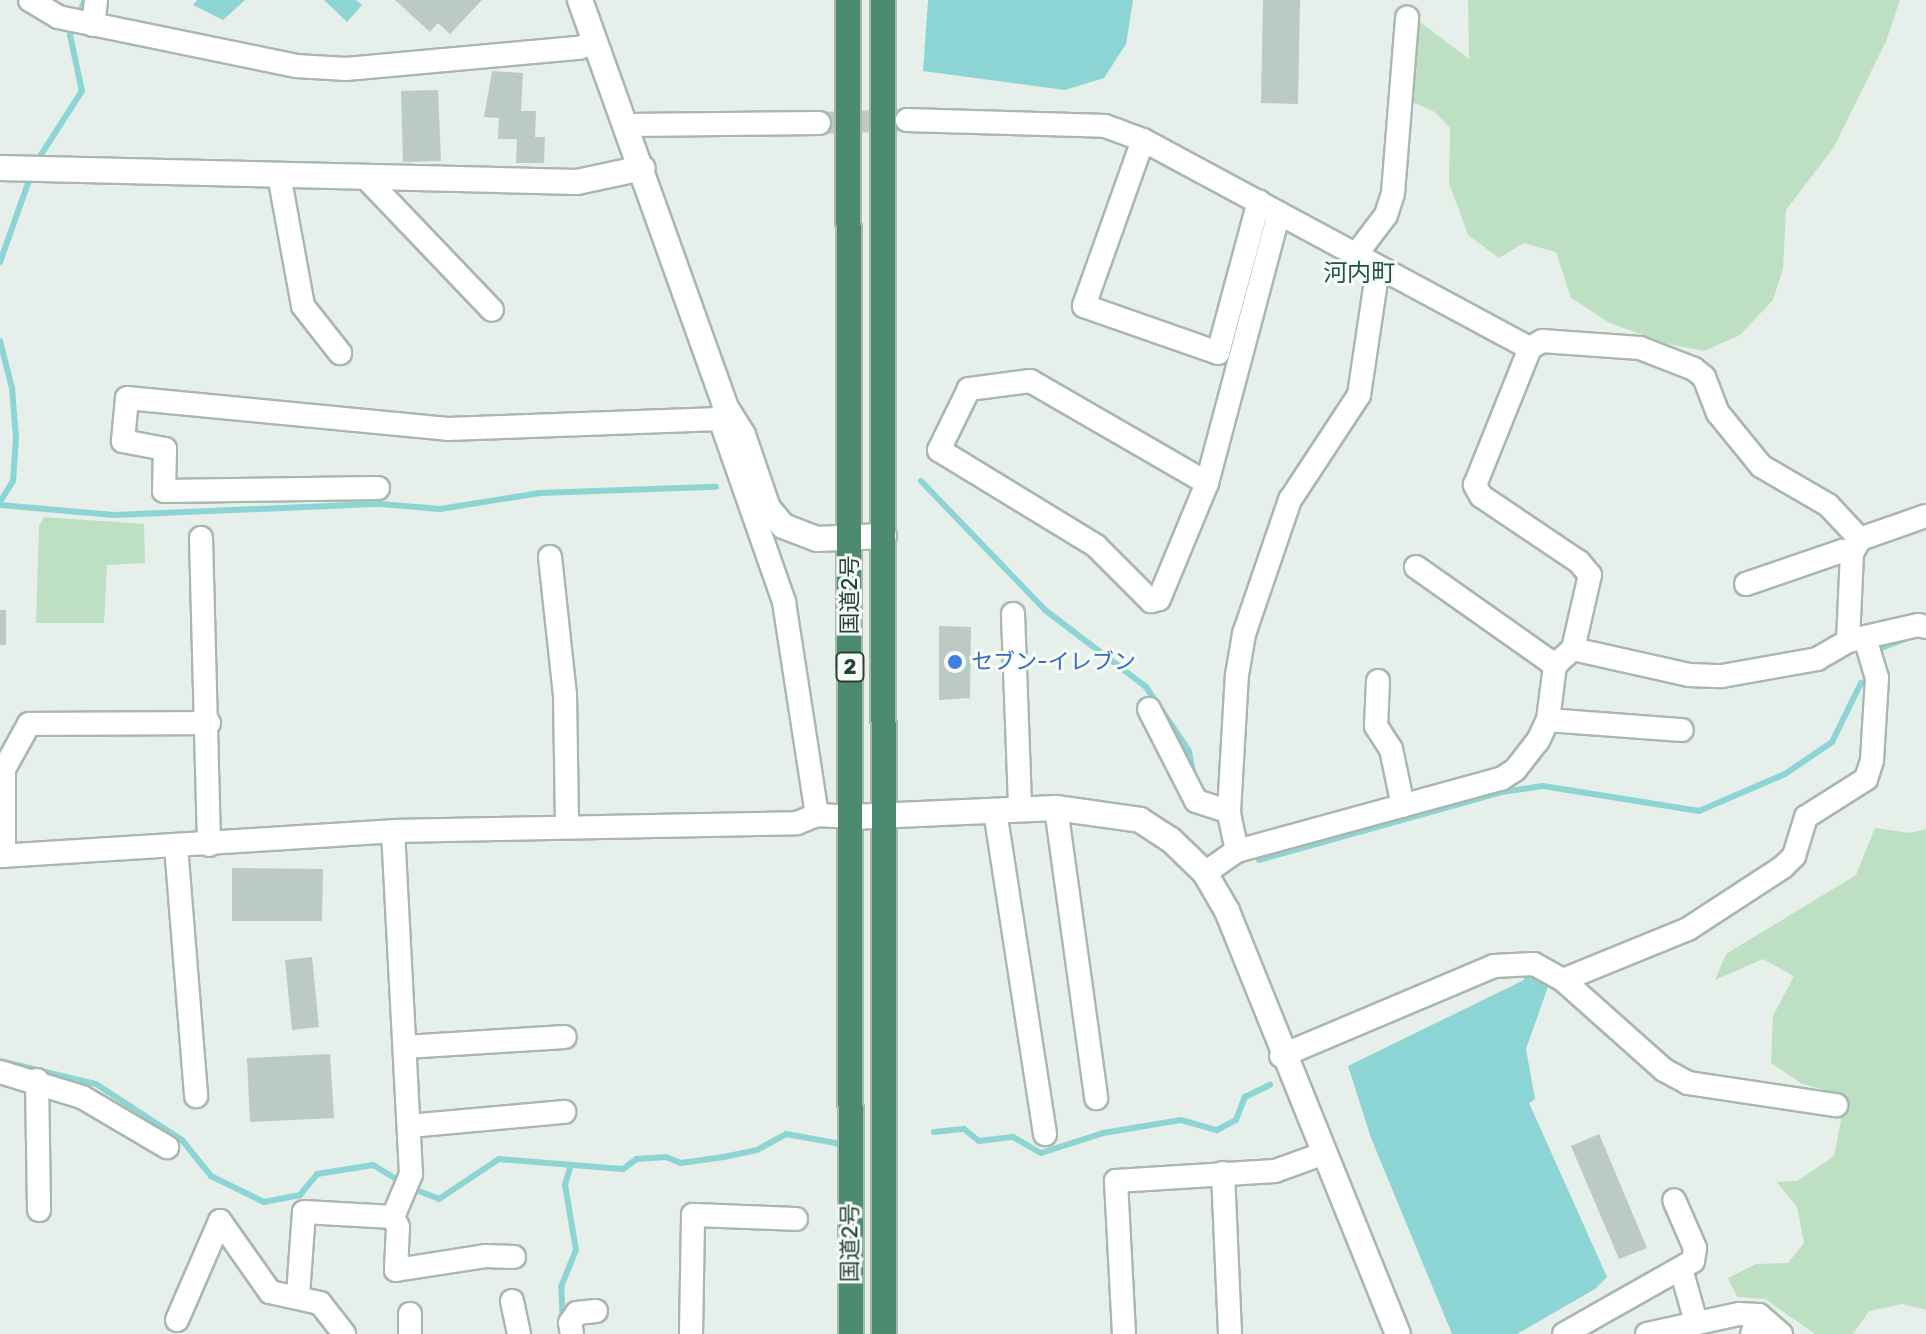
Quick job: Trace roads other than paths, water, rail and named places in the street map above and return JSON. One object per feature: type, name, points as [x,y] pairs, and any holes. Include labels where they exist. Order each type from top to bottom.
[{"type":"highway","name":"国道2号","points":[[848,0],[851,1334]]},
{"type":"highway","name":"国道2号","points":[[883,0],[884,1334]]},
{"type":"street","points":[[30,0],[58,17],[296,66],[346,69],[579,48],[595,42]]},
{"type":"street","points":[[93,25],[96,0]]},
{"type":"street","points":[[580,0],[643,168],[784,602],[817,815]]},
{"type":"street","points":[[1355,256],[1386,215],[1393,193],[1407,18]]},
{"type":"street","points":[[907,120],[1105,126],[1143,140],[1355,256],[1456,305],[1530,348]]},
{"type":"street","points":[[627,125],[819,123]]},
{"type":"street","points":[[1143,140],[1084,306],[1218,353],[1259,201]]},
{"type":"street","points":[[0,168],[577,182],[643,168]]},
{"type":"street","points":[[279,175],[303,306],[340,353]]},
{"type":"street","points":[[364,176],[492,310]]},
{"type":"street","points":[[1207,483],[1030,381],[969,389],[939,450],[1096,546],[1151,601],[1159,599],[1207,483],[1279,213]]},
{"type":"street","points":[[1237,851],[1229,812],[1237,675],[1244,634],[1290,500],[1359,395],[1378,268]]},
{"type":"street","points":[[1205,873],[1237,851],[1501,779],[1515,770],[1548,720],[1555,665],[1573,649],[1590,575],[1579,562],[1481,496],[1475,485],[1530,348],[1542,341],[1619,344],[1694,369],[1704,377],[1718,413],[1761,466],[1828,505],[1856,546],[1857,639],[1877,678],[1872,760],[1866,779],[1806,817],[1794,856],[1783,867],[1688,929],[1563,980]]},
{"type":"street","points":[[378,488],[164,491],[165,449],[123,441],[127,398],[448,429],[723,413]]},
{"type":"street","points":[[723,413],[743,435],[768,508],[783,526],[817,539],[884,536]]},
{"type":"street","points":[[1746,584],[1856,546],[1926,516]]},
{"type":"street","points":[[201,538],[209,723],[209,845]]},
{"type":"street","points":[[550,557],[565,695],[567,827]]},
{"type":"street","points":[[1416,567],[1555,665]]},
{"type":"street","points":[[1013,614],[1020,809]]},
{"type":"street","points":[[1573,649],[1689,675],[1722,676],[1817,659],[1857,639],[1925,627]]},
{"type":"street","points":[[1378,681],[1376,726],[1391,749],[1403,806]]},
{"type":"street","points":[[1149,709],[1196,801],[1229,812]]},
{"type":"street","points":[[1548,720],[1682,730]]},
{"type":"street","points":[[209,723],[29,724],[4,769],[2,856],[393,831],[797,823],[817,815],[851,817],[1056,808],[1140,820],[1171,840],[1205,873],[1227,911],[1281,1056],[1398,1334]]},
{"type":"street","points":[[1056,808],[1096,1098]]},
{"type":"street","points":[[995,811],[1045,1134]]},
{"type":"street","points":[[393,831],[409,1126],[408,1183],[393,1217]]},
{"type":"street","points":[[176,846],[196,1096]]},
{"type":"street","points":[[1281,1056],[1494,966],[1534,964],[1563,980],[1664,1070],[1688,1083],[1836,1105]]},
{"type":"street","points":[[405,1047],[565,1037]]},
{"type":"street","points":[[0,1072],[37,1080],[82,1097],[167,1147]]},
{"type":"street","points":[[37,1080],[39,1210]]},
{"type":"street","points":[[409,1126],[564,1112]]},
{"type":"street","points":[[1124,1334],[1116,1181],[1275,1171],[1322,1154]]},
{"type":"street","points":[[1223,1173],[1230,1334]]},
{"type":"street","points":[[1564,1334],[1627,1294],[1693,1261],[1695,1248],[1674,1200]]},
{"type":"street","points":[[298,1295],[304,1212],[393,1217]]},
{"type":"street","points":[[691,1334],[693,1215],[796,1219]]},
{"type":"street","points":[[393,1217],[398,1227],[396,1270],[485,1256],[514,1257]]},
{"type":"street","points":[[177,1320],[220,1221],[270,1292],[298,1295],[320,1303],[344,1334]]},
{"type":"street","points":[[1681,1269],[1696,1322]]},
{"type":"street","points":[[512,1301],[519,1334]]},
{"type":"street","points":[[572,1334],[570,1323],[577,1313],[596,1311]]},
{"type":"street","points":[[1647,1334],[1696,1322],[1755,1325],[1781,1334]]},
{"type":"water","points":[[197,0],[245,0],[223,20],[193,5]]},
{"type":"water","points":[[324,0],[356,0],[362,5],[347,22]]},
{"type":"water","points":[[928,0],[1133,0],[1126,44],[1104,78],[1065,90],[923,71]]},
{"type":"water","points":[[1525,970],[1550,981],[1526,1049],[1535,1099],[1529,1103],[1607,1277],[1595,1289],[1517,1334],[1452,1334],[1371,1138],[1348,1066],[1524,980]]},
{"type":"waterway","points":[[37,161],[82,91],[70,35],[85,0]]},
{"type":"waterway","points":[[0,262],[31,175]]},
{"type":"waterway","points":[[0,341],[12,388],[16,438],[13,481],[0,502]]},
{"type":"waterway","points":[[921,481],[1045,610],[1146,687],[1189,751],[1193,774]]},
{"type":"waterway","points":[[0,505],[114,515],[381,504],[440,509],[540,493],[716,487]]},
{"type":"waterway","points":[[1878,649],[1908,638]]},
{"type":"waterway","points":[[1259,860],[1502,792],[1543,786],[1699,811],[1785,774],[1832,742],[1861,683]]},
{"type":"waterway","points":[[0,1061],[96,1084],[182,1140],[211,1176],[264,1202],[300,1195],[317,1174],[373,1165],[401,1182]]},
{"type":"waterway","points":[[934,1132],[964,1129],[979,1141],[1013,1137],[1041,1153],[1103,1133],[1181,1120],[1217,1130],[1236,1120],[1245,1097],[1270,1085]]},
{"type":"waterway","points":[[411,1188],[439,1199],[499,1159],[623,1169],[637,1159],[666,1157],[681,1163],[757,1150],[786,1134],[841,1144]]},
{"type":"waterway","points":[[563,1322],[561,1287],[576,1250],[565,1185],[570,1168]]},
{"type":"tunnel","points":[[819,123],[907,120]]},
{"type":"place","name":"セブン-イレブン","points":[[955,662]]},
{"type":"district","name":"河内町","points":[[1359,274]]}]
